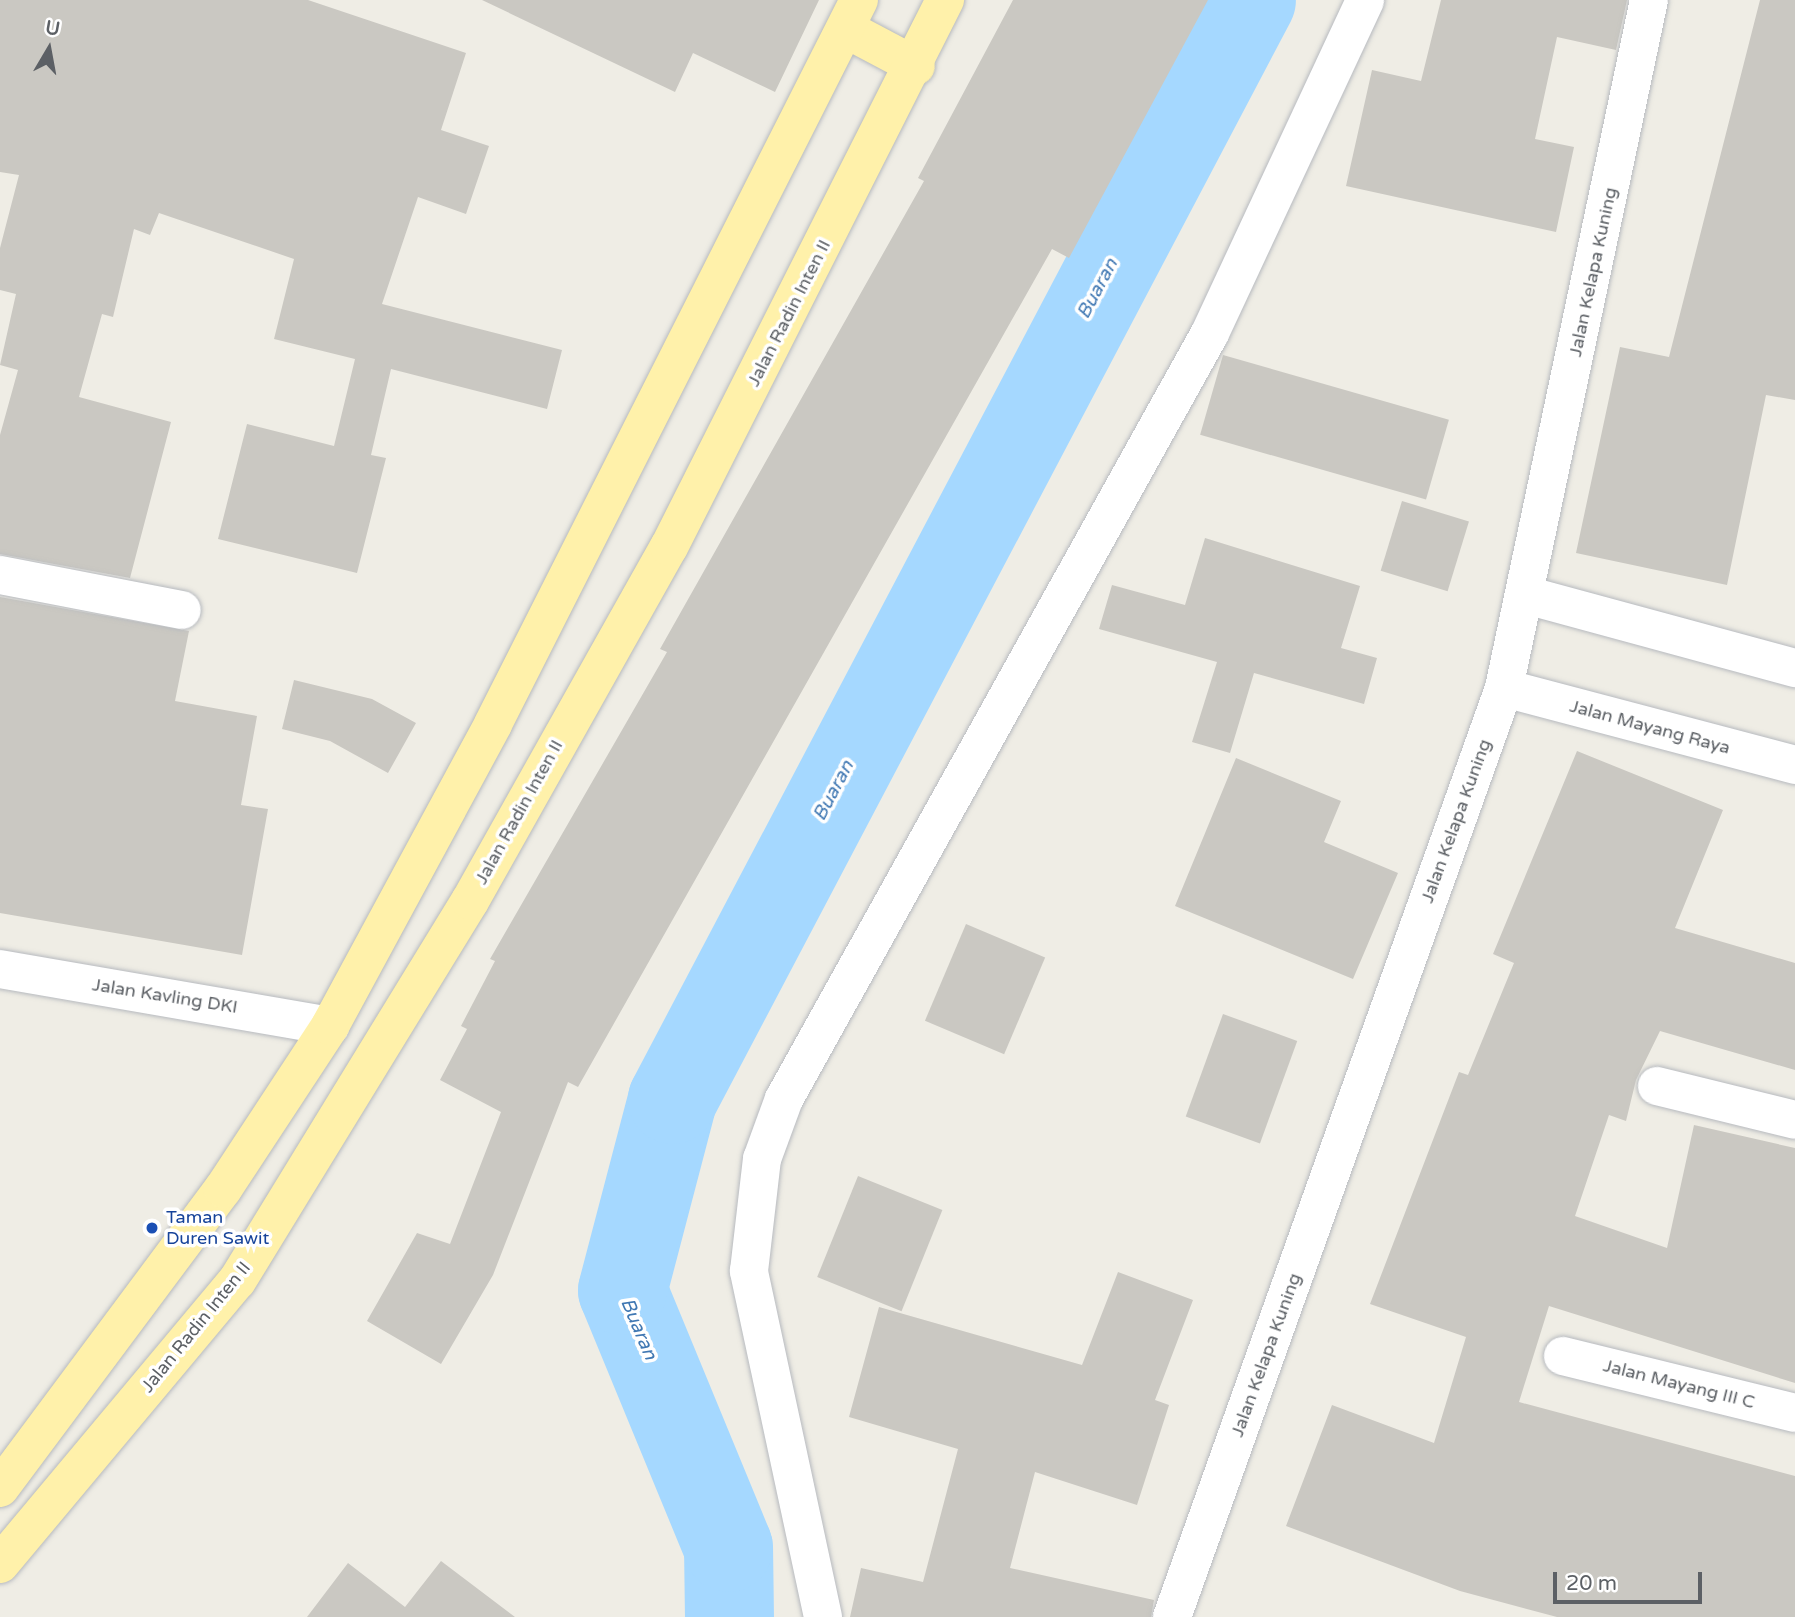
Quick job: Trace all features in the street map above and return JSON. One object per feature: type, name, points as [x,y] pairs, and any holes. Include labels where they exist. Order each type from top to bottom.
[{"type":"main road","name":"Jalan Radin Inten II","points":[[0,1564],[237,1281],[470,901],[670,547],[916,66],[945,0]]},
{"type":"main road","points":[[0,1488],[223,1189],[330,1026],[493,724],[852,14],[916,66]]},
{"type":"street","points":[[823,1617],[749,1271],[762,1160],[784,1099],[1210,333],[1365,0]]},
{"type":"street","name":"Jalan Kelapa Kuning","points":[[1172,1617],[1504,688],[1526,595],[1649,0]]},
{"type":"street","points":[[0,575],[182,610]]},
{"type":"street","points":[[1526,595],[1795,668]]},
{"type":"street","name":"Jalan Mayang Raya","points":[[1504,688],[1795,765]]},
{"type":"street","name":"Jalan Kavling DKI","points":[[0,969],[330,1026]]},
{"type":"street","points":[[1657,1086],[1795,1119]]},
{"type":"street","name":"Jalan Mayang III C","points":[[1563,1356],[1795,1413]]},
{"type":"building","points":[[0,0],[308,0],[466,53],[441,130],[489,146],[466,214],[418,197],[382,304],[562,350],[547,409],[391,369],[371,455],[386,458],[357,573],[218,539],[247,424],[334,446],[355,359],[274,339],[294,259],[159,213],[150,235],[134,229],[113,317],[102,314],[79,397],[171,422],[130,578],[0,554],[0,435],[18,370],[0,365],[16,294],[0,290],[0,248],[19,175],[0,172]]},
{"type":"building","points":[[482,0],[819,0],[775,92],[693,53],[675,92]]},
{"type":"building","points":[[1013,0],[1208,0],[1069,258],[1052,249],[578,1087],[568,1082],[493,1275],[441,1364],[367,1321],[417,1233],[450,1244],[501,1112],[440,1080],[467,1029],[461,1026],[495,961],[490,959],[667,652],[660,649],[924,181],[918,178]]},
{"type":"building","points":[[1441,0],[1627,0],[1616,50],[1557,37],[1535,139],[1574,147],[1556,232],[1346,186],[1372,70],[1421,81]]},
{"type":"building","points":[[1760,0],[1795,0],[1795,400],[1766,395],[1727,585],[1576,553],[1620,347],[1669,357]]},
{"type":"building","points":[[1223,355],[1449,420],[1426,500],[1200,435]]},
{"type":"building","points":[[1402,501],[1469,521],[1448,591],[1381,571]]},
{"type":"building","points":[[1205,538],[1360,586],[1341,648],[1377,658],[1364,704],[1254,673],[1230,753],[1192,742],[1217,662],[1099,629],[1112,585],[1185,605]]},
{"type":"building","points":[[0,597],[189,631],[175,701],[257,716],[241,805],[268,809],[242,955],[0,913]]},
{"type":"building","points":[[294,680],[372,699],[416,723],[388,773],[330,741],[282,729]]},
{"type":"building","points":[[1577,751],[1723,810],[1675,928],[1795,963],[1795,1070],[1660,1031],[1636,1080],[1626,1121],[1609,1115],[1575,1216],[1667,1248],[1694,1125],[1795,1148],[1795,1383],[1549,1306],[1519,1402],[1795,1476],[1795,1617],[1557,1617],[1460,1591],[1286,1526],[1332,1405],[1434,1443],[1466,1337],[1370,1304],[1459,1072],[1468,1075],[1514,963],[1493,954]]},
{"type":"building","points":[[1236,758],[1341,801],[1324,842],[1398,873],[1353,979],[1175,906]]},
{"type":"building","points":[[966,924],[1045,958],[1004,1054],[925,1021]]},
{"type":"building","points":[[1223,1014],[1297,1041],[1260,1143],[1186,1116]]},
{"type":"building","points":[[858,1176],[942,1210],[902,1311],[817,1277]]},
{"type":"building","points":[[1118,1272],[1193,1300],[1155,1400],[1169,1405],[1137,1505],[1035,1472],[1010,1568],[1154,1600],[1151,1617],[850,1617],[861,1568],[923,1582],[958,1449],[849,1417],[879,1307],[1082,1365]]},
{"type":"building","points":[[441,1561],[515,1617],[307,1617],[348,1563],[405,1607]]},
{"type":"waterway","name":"Buaran","points":[[729,1617],[728,1547],[622,1290],[672,1099],[1251,0]]},
{"type":"place","name":"Taman Duren Sawit","points":[[152,1228]]}]
